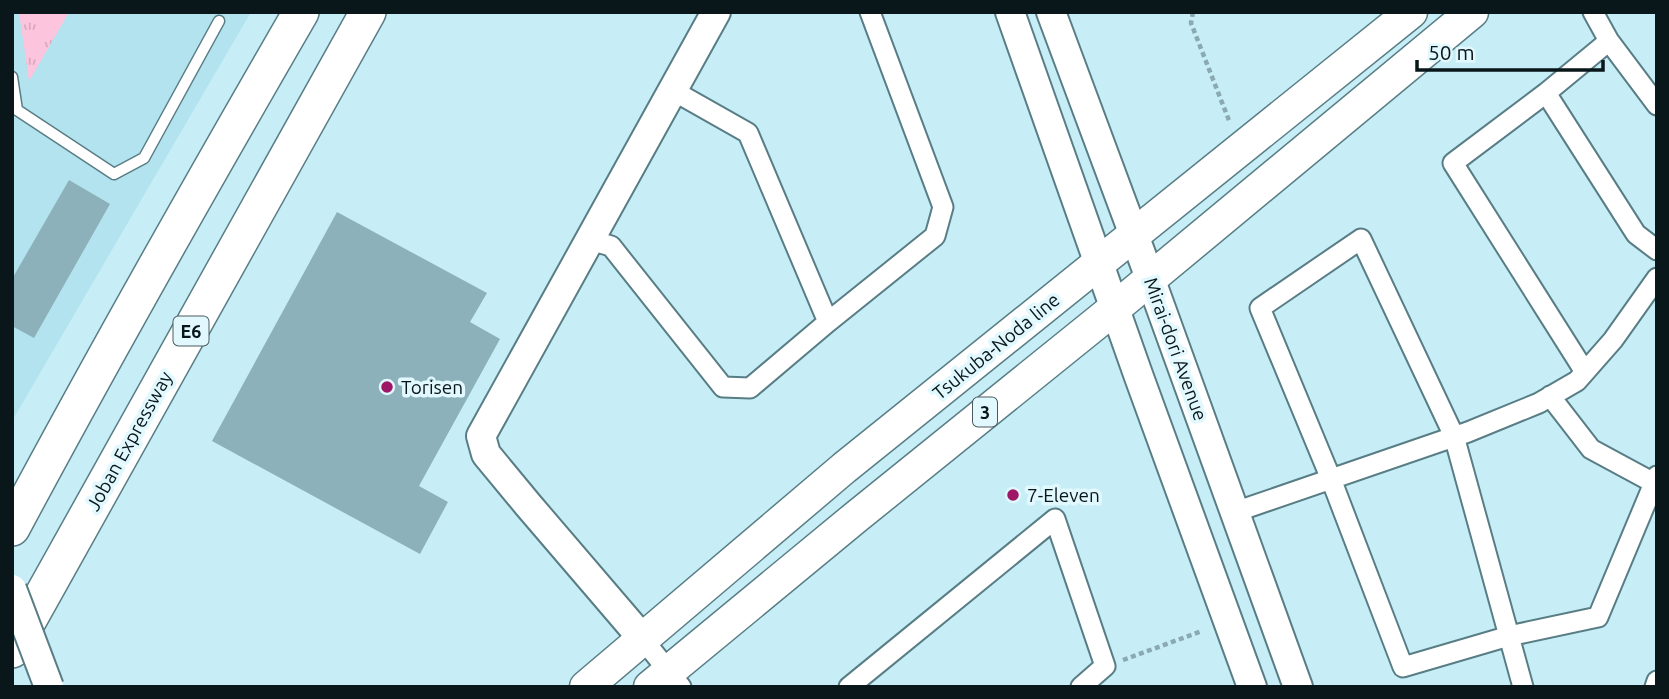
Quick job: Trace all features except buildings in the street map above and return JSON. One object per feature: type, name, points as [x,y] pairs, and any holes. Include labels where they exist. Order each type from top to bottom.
[{"type":"highway","points":[[12,528],[206,176],[301,12]]},
{"type":"highway","name":"Joban Expressway","points":[[12,650],[368,12]]},
{"type":"main road","name":"Tsukuba-Noda line","points":[[586,687],[845,468],[1411,12]]},
{"type":"main road","name":"3","points":[[667,682],[856,517],[1115,308],[1472,12]]},
{"type":"street","points":[[667,682],[642,638],[486,454],[481,436],[716,12]]},
{"type":"street","points":[[590,240],[611,246],[723,387],[750,388],[828,321],[936,236],[943,207],[870,12]]},
{"type":"street","points":[[1010,12],[1252,687]]},
{"type":"street","name":"Mirai-dori Avenue","points":[[1051,12],[1298,687]]},
{"type":"street","points":[[1593,12],[1609,41],[1657,105]]},
{"type":"street","points":[[1585,372],[1453,163],[1546,93],[1609,41]]},
{"type":"street","points":[[672,90],[748,133],[828,321]]},
{"type":"street","points":[[1546,93],[1636,234],[1657,250]]},
{"type":"street","points":[[1522,687],[1509,636],[1454,436],[1361,239],[1260,308],[1331,479],[1403,667],[1509,636],[1598,617],[1655,480],[1591,449],[1550,396]]},
{"type":"street","points":[[1235,512],[1468,432],[1539,403],[1577,381],[1613,340],[1657,278]]},
{"type":"street","points":[[849,687],[1055,519],[1105,666],[1081,687]]},
{"type":"street","points":[[12,589],[48,687]]},
{"type":"street","points":[[1655,687],[1657,681]]},
{"type":"lane","points":[[12,77],[17,110],[114,174],[144,158],[219,22]]},
{"type":"path","points":[[1193,12],[1191,23],[1230,124]]},
{"type":"path","points":[[1105,666],[1202,631]]},
{"type":"shaded area","points":[[12,12],[251,12],[12,421]]},
{"type":"green space","points":[[19,12],[69,12],[29,81]]},
{"type":"place","name":"Torisen","points":[[387,387]]},
{"type":"place","name":"7-Eleven","points":[[1013,495]]}]
